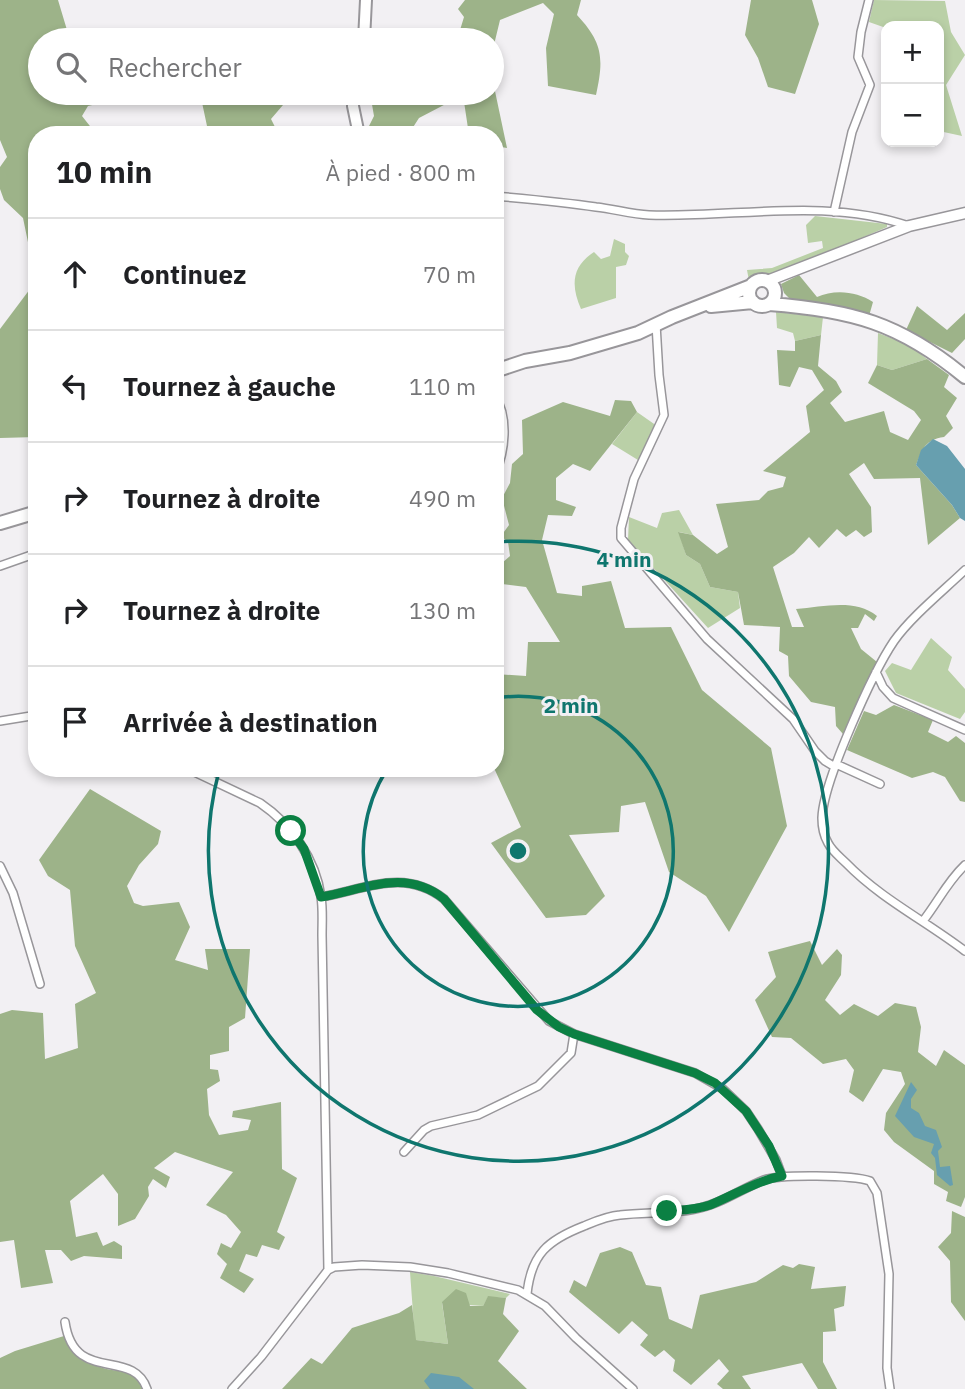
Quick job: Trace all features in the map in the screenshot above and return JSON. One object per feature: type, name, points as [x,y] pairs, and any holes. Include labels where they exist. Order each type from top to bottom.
[{"type":"main road","points":[[365,28],[366,0]]},
{"type":"main road","points":[[353,105],[357,126]]},
{"type":"main road","points":[[504,368],[525,361],[570,353],[638,333],[761,280],[767,281],[775,289],[769,304]]},
{"type":"main road","points":[[751,285],[749,297],[752,302]]},
{"type":"main road","points":[[697,308],[752,302],[763,306],[769,304],[821,308],[880,323],[929,350],[965,377]]},
{"type":"main road","points":[[0,523],[28,515]]},
{"type":"street","points":[[834,212],[852,132],[870,85],[858,57],[869,0]]},
{"type":"street","points":[[504,197],[548,200],[648,215],[786,209],[834,212],[884,219],[909,226]]},
{"type":"street","points":[[767,281],[909,226],[965,213]]},
{"type":"street","points":[[656,324],[664,415],[634,479],[621,528],[621,538],[707,639],[793,719],[825,761],[880,784]]},
{"type":"street","points":[[0,566],[28,557]]},
{"type":"street","points":[[965,569],[895,640],[876,672],[836,766],[822,816],[824,834],[829,845],[869,884],[895,905],[965,951]]},
{"type":"street","points":[[876,672],[883,687],[893,698],[965,730]]},
{"type":"street","points":[[0,721],[28,716]]},
{"type":"street","points":[[206,777],[260,803],[278,817],[304,849],[321,897],[328,1270]]},
{"type":"street","points":[[923,921],[941,899],[946,884],[965,865]]},
{"type":"street","points":[[0,866],[13,893],[40,984]]},
{"type":"street","points":[[321,897],[395,882],[415,883],[434,891],[461,918],[537,1010],[559,1027],[695,1073],[715,1083],[746,1111],[769,1146],[782,1176]]},
{"type":"street","points":[[404,1152],[431,1126],[478,1115],[538,1086],[571,1053],[574,1034]]},
{"type":"street","points":[[527,1294],[528,1279],[536,1259],[545,1247],[577,1228],[618,1215],[693,1210],[709,1206],[766,1179],[782,1176],[858,1177],[870,1181],[877,1194],[889,1273],[887,1368],[890,1389]]},
{"type":"street","points":[[232,1389],[261,1357],[328,1270],[362,1265],[410,1266],[527,1294],[545,1306],[633,1389]]},
{"type":"street","points":[[65,1322],[71,1343],[77,1350],[90,1360],[131,1368],[138,1373],[147,1389]]},
{"type":"green space","points":[[0,0],[58,0],[66,28],[28,28],[28,105],[92,105],[88,106],[82,116],[90,126],[28,126],[28,242],[23,218],[4,200],[0,189],[0,167],[7,157],[0,140]]},
{"type":"green space","points":[[465,0],[581,0],[577,15],[592,34],[599,52],[600,71],[596,95],[548,86],[546,48],[554,14],[543,3],[500,20],[498,28],[461,28],[464,17],[458,9]]},
{"type":"green space","points":[[751,0],[812,0],[819,24],[795,94],[768,87],[758,58],[745,35]]},
{"type":"green space","points":[[874,0],[945,1],[951,32],[965,55],[946,85],[962,136],[944,132],[944,21],[881,21],[881,26],[869,22]]},
{"type":"green space","points":[[203,105],[283,105],[271,119],[274,126],[207,126]]},
{"type":"green space","points":[[372,105],[444,105],[419,118],[414,126],[369,126],[374,116]]},
{"type":"green space","points":[[464,105],[498,105],[502,126],[468,126]]},
{"type":"green space","points":[[815,216],[887,224],[887,227],[750,286],[747,270],[772,268],[823,248],[822,241],[808,243],[806,225]]},
{"type":"green space","points":[[614,239],[625,244],[625,252],[629,256],[626,265],[616,267],[616,298],[581,309],[575,285],[577,271],[594,252],[601,259],[610,256]]},
{"type":"green space","points":[[799,275],[817,297],[838,292],[867,298],[873,302],[869,316],[794,303],[784,293],[781,284]]},
{"type":"green space","points":[[28,292],[28,437],[0,438],[0,329]]},
{"type":"green space","points":[[917,306],[947,330],[965,313],[965,339],[952,353],[906,330]]},
{"type":"green space","points":[[776,312],[823,317],[821,335],[795,341],[793,333],[777,328]]},
{"type":"green space","points":[[878,333],[909,345],[927,359],[892,370],[877,365]]},
{"type":"green space","points":[[821,335],[818,366],[836,381],[842,392],[830,403],[845,422],[884,411],[890,432],[908,440],[921,420],[914,411],[868,383],[877,365],[892,370],[927,359],[949,375],[944,387],[957,398],[946,416],[953,428],[944,437],[933,440],[926,446],[916,465],[952,505],[960,518],[928,545],[920,478],[874,479],[864,463],[849,474],[871,507],[872,532],[864,537],[856,530],[846,537],[837,529],[819,548],[809,537],[794,553],[773,567],[792,627],[804,627],[796,609],[849,605],[868,610],[877,616],[874,621],[865,614],[858,628],[851,628],[861,649],[877,662],[843,734],[836,726],[835,707],[811,702],[789,676],[788,656],[779,651],[780,627],[744,625],[738,592],[710,587],[700,564],[686,555],[678,532],[693,535],[717,554],[728,547],[716,504],[759,500],[768,491],[783,487],[786,477],[763,471],[810,432],[806,406],[824,390],[812,370],[799,367],[790,387],[779,385],[777,350],[795,351],[795,341]]},
{"type":"green space","points":[[615,400],[631,401],[637,412],[590,471],[573,464],[556,478],[556,500],[576,507],[572,516],[548,515],[542,540],[557,593],[582,596],[582,586],[611,581],[625,628],[671,627],[702,690],[771,748],[787,826],[729,932],[706,896],[669,872],[645,802],[621,806],[619,832],[569,835],[605,896],[586,915],[546,918],[491,843],[521,827],[498,777],[504,777],[504,675],[526,676],[528,642],[560,642],[526,587],[504,584],[504,561],[510,556],[508,542],[504,539],[504,532],[509,525],[504,494],[510,483],[512,464],[523,454],[522,420],[563,402],[610,416]]},
{"type":"green space","points":[[637,412],[657,426],[638,460],[612,444]]},
{"type":"green space","points":[[679,510],[693,535],[679,532],[686,555],[700,564],[710,587],[738,592],[740,608],[708,628],[628,540],[629,517],[657,528],[662,513]]},
{"type":"green space","points":[[931,638],[952,657],[948,670],[965,689],[965,712],[960,719],[896,693],[885,671],[892,663],[911,670]]},
{"type":"green space","points":[[894,705],[933,720],[928,732],[948,742],[956,736],[965,743],[965,802],[960,801],[945,777],[933,772],[912,778],[847,750],[864,711],[876,715]]},
{"type":"green space","points":[[90,789],[161,831],[158,844],[139,865],[127,886],[134,903],[143,906],[179,902],[190,927],[175,960],[208,970],[205,949],[250,949],[245,1018],[229,1027],[229,1051],[210,1055],[210,1069],[218,1070],[220,1081],[207,1089],[209,1115],[219,1135],[248,1130],[251,1120],[232,1117],[233,1111],[281,1102],[282,1169],[297,1178],[277,1232],[285,1237],[279,1250],[262,1245],[257,1257],[246,1254],[239,1271],[254,1279],[244,1293],[220,1278],[227,1264],[217,1254],[221,1243],[231,1248],[241,1232],[226,1215],[206,1205],[233,1172],[175,1152],[154,1168],[170,1177],[166,1188],[153,1179],[148,1187],[149,1196],[135,1219],[118,1226],[118,1194],[103,1174],[70,1201],[76,1237],[97,1232],[103,1246],[114,1241],[122,1246],[122,1259],[84,1256],[71,1261],[61,1250],[45,1250],[53,1283],[21,1288],[14,1240],[0,1242],[0,1014],[12,1010],[43,1013],[45,1059],[78,1048],[75,1004],[96,993],[75,946],[70,890],[48,876],[39,860]]},
{"type":"green space","points":[[810,941],[822,965],[837,949],[842,955],[841,975],[825,1000],[840,1015],[854,1004],[878,1016],[895,1003],[916,1007],[921,1027],[918,1052],[936,1066],[944,1050],[965,1065],[965,1197],[961,1207],[946,1201],[948,1192],[934,1184],[934,1171],[894,1142],[884,1130],[886,1113],[905,1084],[901,1072],[883,1069],[863,1102],[849,1092],[854,1070],[846,1059],[823,1064],[791,1038],[772,1037],[755,1000],[776,977],[768,952]]},
{"type":"green space","points":[[952,1211],[965,1217],[965,1321],[951,1302],[950,1261],[938,1247],[951,1233]]},
{"type":"green space","points":[[620,1247],[632,1252],[646,1285],[661,1287],[669,1319],[692,1329],[700,1295],[756,1282],[783,1265],[793,1268],[799,1264],[815,1267],[811,1289],[846,1286],[844,1306],[834,1309],[836,1331],[823,1332],[823,1362],[837,1389],[818,1389],[802,1363],[742,1376],[751,1389],[723,1389],[717,1384],[729,1371],[719,1359],[691,1385],[673,1371],[675,1360],[664,1350],[655,1357],[640,1345],[648,1335],[632,1321],[619,1334],[569,1292],[574,1280],[586,1287],[600,1253]]},
{"type":"green space","points":[[410,1272],[510,1294],[506,1298],[488,1297],[483,1306],[442,1303],[448,1344],[415,1340]]},
{"type":"green space","points":[[456,1289],[466,1293],[470,1306],[483,1306],[488,1296],[506,1298],[503,1314],[519,1331],[498,1361],[527,1389],[282,1389],[311,1358],[322,1364],[352,1328],[399,1313],[412,1305],[416,1340],[448,1344],[442,1302]]},
{"type":"green space","points":[[64,1336],[84,1359],[104,1368],[129,1373],[143,1389],[0,1389],[0,1358]]},
{"type":"water","points":[[933,439],[947,446],[965,469],[965,521],[916,465],[921,450]]},
{"type":"water","points":[[911,1082],[917,1090],[911,1099],[911,1108],[919,1113],[925,1126],[936,1130],[942,1147],[938,1151],[940,1167],[950,1166],[953,1185],[950,1186],[937,1175],[935,1158],[931,1153],[934,1144],[914,1137],[895,1116]]},
{"type":"water","points":[[431,1373],[459,1377],[474,1389],[430,1389],[424,1381]]},
{"type":"route","points":[[291,831],[304,849],[321,897],[395,882],[425,886],[444,899],[549,1021],[574,1034],[695,1073],[715,1083],[734,1098],[769,1146],[782,1176],[766,1179],[709,1206],[667,1211]]}]
